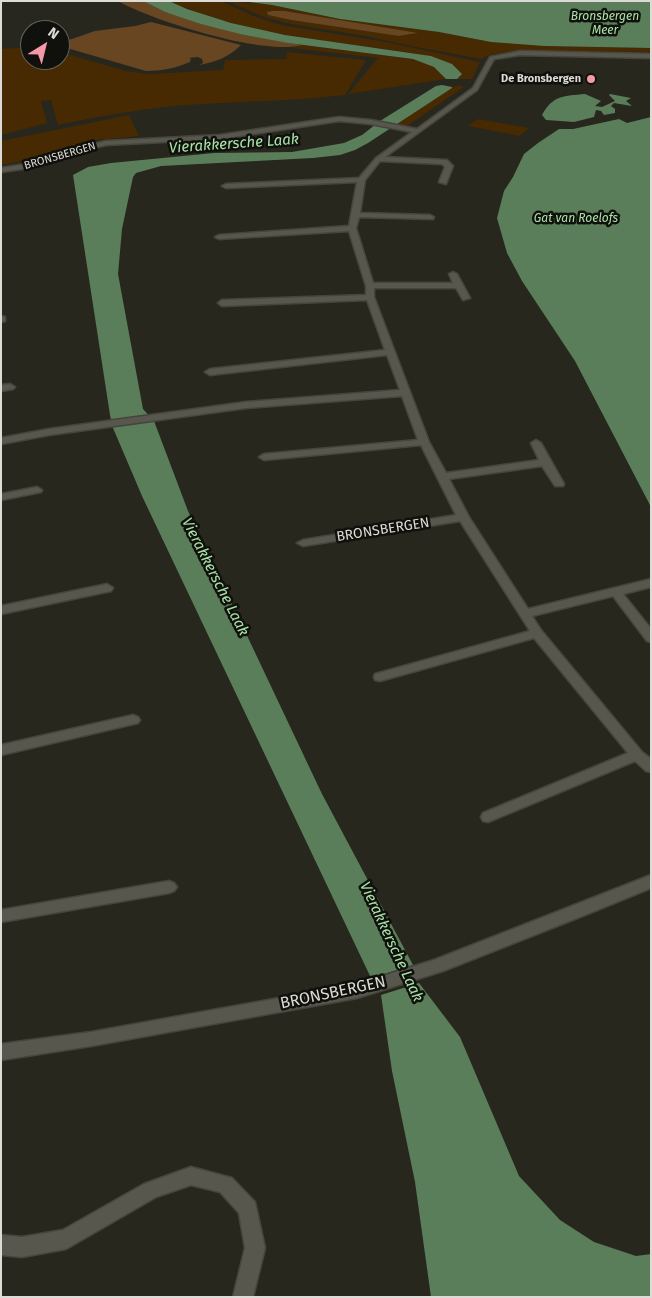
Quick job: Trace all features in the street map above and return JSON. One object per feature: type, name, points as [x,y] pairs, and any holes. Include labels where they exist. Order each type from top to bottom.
[{"type":"street","points":[[651,56],[520,53],[492,58],[488,62],[479,83],[447,111],[378,159],[360,180],[356,215],[352,228],[370,292],[424,442],[463,517],[537,632],[637,755],[651,767]]},
{"type":"street","name":"BRONSBERGEN","points":[[1,170],[34,165],[83,148],[106,143],[220,137],[339,119],[371,122],[417,132]]},
{"type":"street","points":[[378,159],[444,162],[448,166],[443,182]]},
{"type":"street","points":[[226,186],[360,180]]},
{"type":"street","points":[[356,215],[430,217]]},
{"type":"street","points":[[220,236],[352,228]]},
{"type":"street","points":[[453,274],[466,298]]},
{"type":"street","points":[[222,303],[459,285]]},
{"type":"street","points":[[210,372],[391,352]]},
{"type":"street","points":[[1,441],[246,405],[406,393]]},
{"type":"street","points":[[264,457],[424,442]]},
{"type":"street","points":[[536,443],[559,484]]},
{"type":"street","points":[[443,477],[545,462]]},
{"type":"street","points":[[1,497],[37,490]]},
{"type":"street","name":"BRONSBERGEN","points":[[303,543],[463,517]]},
{"type":"street","points":[[525,614],[651,583]]},
{"type":"street","points":[[1,610],[107,588]]},
{"type":"street","points":[[615,591],[651,638]]},
{"type":"street","points":[[380,677],[537,632]]},
{"type":"street","points":[[1,750],[133,720]]},
{"type":"street","points":[[488,817],[637,755]]},
{"type":"street","name":"BRONSBERGEN","points":[[1,1052],[91,1039],[357,992],[437,966],[651,882]]},
{"type":"street","points":[[1,916],[169,887]]},
{"type":"street","points":[[1,1244],[22,1246],[66,1239],[151,1190],[191,1176],[225,1184],[248,1209],[256,1248],[243,1297]]},
{"type":"shaded area","points":[[118,1],[143,1],[165,12],[244,35],[302,45],[285,47],[263,46],[209,35],[156,18]]},
{"type":"shaded area","points":[[169,1],[221,1],[256,17],[281,25],[386,42],[480,62],[472,79],[457,79],[461,76],[452,64],[431,56],[265,31],[200,13]]},
{"type":"shaded area","points":[[227,1],[272,5],[340,19],[439,32],[491,42],[544,46],[651,48],[651,52],[511,51],[489,55],[481,59],[371,37],[286,23],[261,16]],"holes":[[[268,11],[285,11],[415,34],[399,36],[268,15]]]},
{"type":"shaded area","points":[[285,11],[418,33],[399,36],[291,20],[268,15],[267,12]]},
{"type":"shaded area","points":[[151,22],[241,45],[227,56],[211,62],[199,65],[203,63],[202,59],[198,57],[189,58],[191,59],[190,62],[179,66],[163,70],[146,71],[70,49],[70,40],[95,31]]},
{"type":"shaded area","points":[[302,45],[413,59],[434,67],[446,79],[348,94],[378,58],[291,48]]},
{"type":"shaded area","points":[[20,48],[20,70],[70,70],[70,55],[126,71],[149,74],[223,70],[225,60],[286,59],[287,52],[366,60],[345,95],[174,106],[58,125],[51,100],[41,101],[47,123],[1,135],[1,49]]},
{"type":"shaded area","points":[[459,85],[464,87],[407,126],[396,124],[452,87]]},
{"type":"shaded area","points":[[129,115],[139,136],[87,141],[42,158],[1,165],[1,141]]},
{"type":"shaded area","points":[[478,119],[529,128],[520,136],[468,126]]},
{"type":"water","points":[[143,1],[169,1],[187,9],[231,23],[285,35],[431,56],[452,64],[462,74],[457,79],[446,79],[434,67],[413,59],[288,43],[244,35],[165,12]]},
{"type":"water","name":"Bronsbergen Meer","points":[[241,1],[651,1],[651,48],[544,46],[491,42],[439,32],[340,19],[272,5]]},
{"type":"water","name":"Vierakkersche Laak","points":[[442,85],[452,88],[368,143],[340,155],[161,166],[136,173],[133,177],[122,229],[118,274],[143,409],[154,421],[188,511],[322,794],[413,965],[371,978],[142,496],[113,428],[73,175],[88,167],[111,163],[214,153],[292,152],[344,143],[362,135],[380,121],[436,86]]},
{"type":"water","points":[[585,94],[601,101],[595,106],[602,107],[615,101],[610,94],[631,98],[626,101],[632,106],[614,103],[611,106],[615,109],[615,113],[604,115],[601,111],[596,110],[594,117],[574,122],[546,120],[542,115],[546,108],[555,100],[565,96]]},
{"type":"water","name":"Gat van Roelofs","points":[[651,117],[651,507],[575,361],[522,281],[507,253],[497,218],[504,191],[524,154],[559,129],[573,129],[619,119],[627,123]]},
{"type":"water","points":[[419,983],[460,1037],[519,1176],[560,1220],[594,1242],[636,1256],[651,1254],[651,1297],[431,1297],[415,1182],[392,1071],[381,995]]},
{"type":"place","name":"De Bronsbergen","points":[[591,79]]}]
